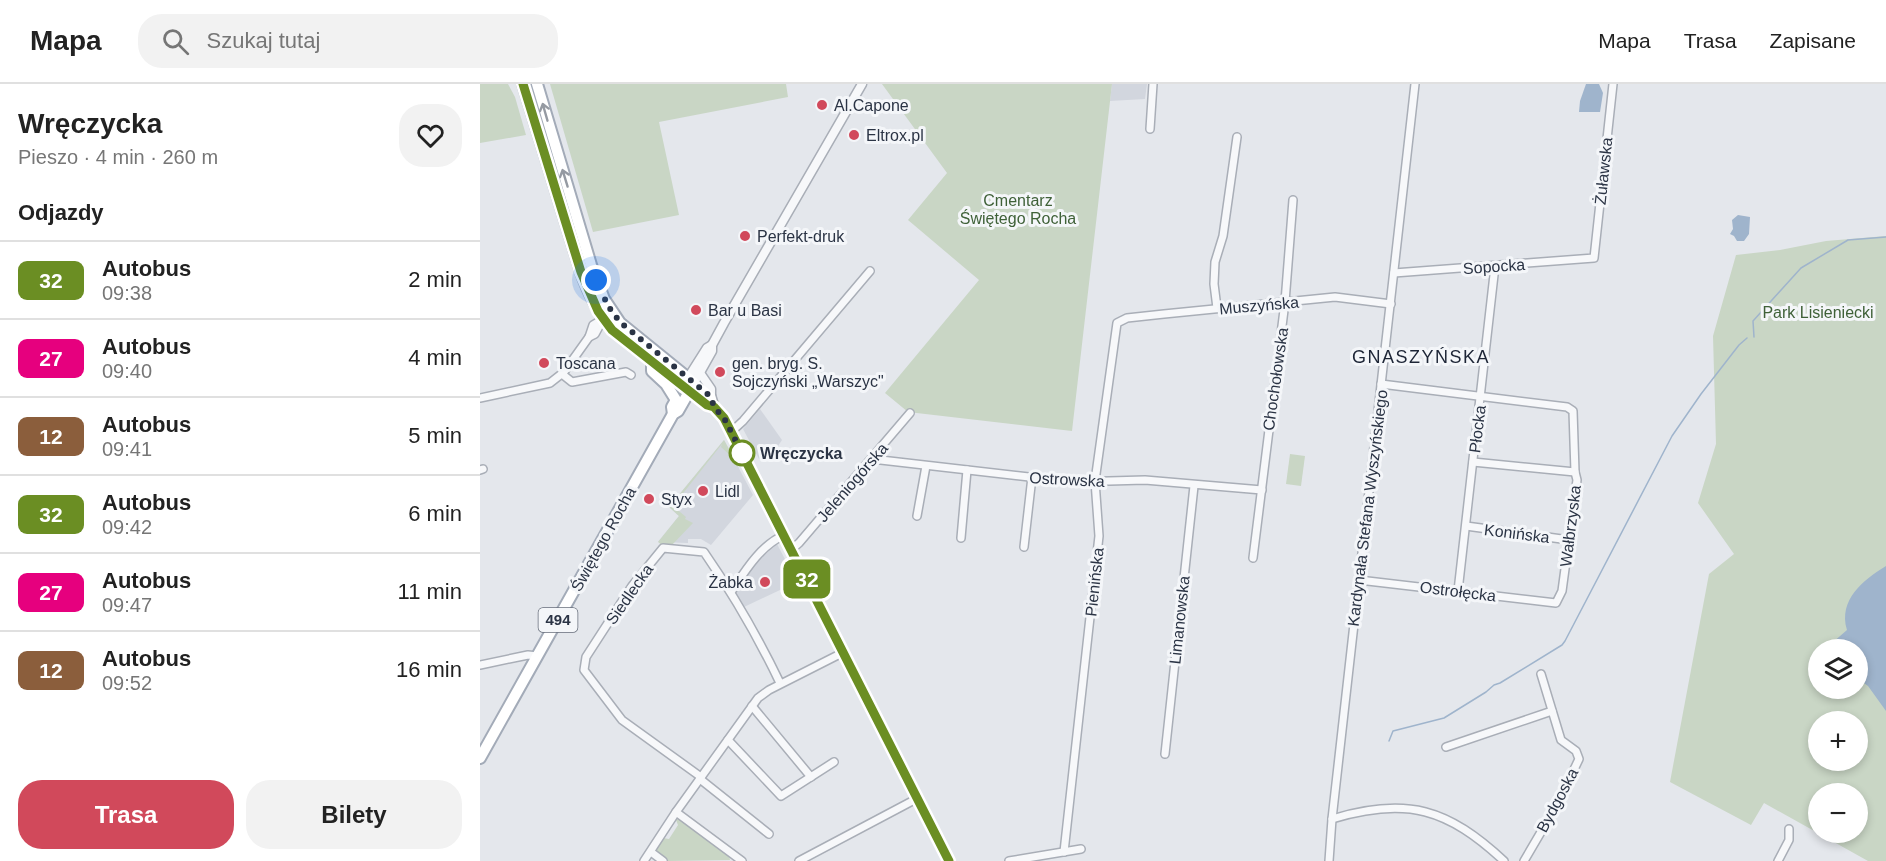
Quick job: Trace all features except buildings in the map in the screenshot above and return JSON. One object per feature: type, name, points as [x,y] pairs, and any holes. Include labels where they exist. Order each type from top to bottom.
[{"type":"main road","points":[[523,84],[590,296],[608,316],[620,322],[689,385],[707,405],[714,407]]},
{"type":"main road","points":[[537,84],[612,330],[652,361],[711,397],[714,407],[724,418],[792,549],[949,861]]},
{"type":"main road","points":[[652,361],[652,371],[666,384],[676,400]]},
{"type":"main road","name":"Świętego Rocha","points":[[673,414],[672,407],[689,385]]},
{"type":"main road","name":"Świętego Rocha","points":[[480,758],[673,414],[678,411],[689,385]]},
{"type":"street","name":"Świętego Rocha","points":[[689,385],[707,348],[712,345],[862,84]]},
{"type":"street","points":[[1150,129],[1153,84]]},
{"type":"street","name":"Kardynała Stefana Wyszyńskiego","points":[[1329,861],[1415,84]]},
{"type":"street","name":"Żuławska","points":[[1594,258],[1613,84]]},
{"type":"street","points":[[1217,308],[1215,262],[1224,228],[1236,137]]},
{"type":"street","name":"Chochołowska","points":[[1253,558],[1285,302],[1293,200]]},
{"type":"street","name":"Sopocka","points":[[1394,273],[1594,258]]},
{"type":"street","name":"Płocka","points":[[1458,591],[1495,266]]},
{"type":"street","points":[[731,432],[744,421],[870,271]]},
{"type":"street","name":"Muszyńska","points":[[1126,318],[1335,297],[1391,304]]},
{"type":"street","points":[[480,398],[550,383],[562,374],[589,337],[595,334],[608,316]]},
{"type":"street","name":"Pienińska","points":[[1064,852],[1098,536],[1095,481],[1114,335],[1117,323],[1126,318]]},
{"type":"street","name":"Świętego Rocha","points":[[689,385],[700,373],[712,351],[712,345]]},
{"type":"street","points":[[562,374],[572,382],[626,372],[631,375]]},
{"type":"street","points":[[700,373],[711,389],[711,397]]},
{"type":"street","points":[[1381,384],[1480,396]]},
{"type":"street","name":"Wałbrzyska","points":[[1480,396],[1568,407],[1573,411],[1577,480],[1562,591],[1556,603]]},
{"type":"street","name":"Jeleniogórska","points":[[792,549],[872,459],[910,412]]},
{"type":"street","name":"Ostrowska","points":[[872,459],[1073,482],[1144,480],[1262,490]]},
{"type":"street","points":[[1473,462],[1575,472]]},
{"type":"street","points":[[918,516],[926,466]]},
{"type":"street","points":[[961,538],[967,470]]},
{"type":"street","points":[[1024,547],[1032,477]]},
{"type":"street","name":"Limanowska","points":[[1165,754],[1194,486]]},
{"type":"street","name":"Konińska","points":[[1466,526],[1569,540]]},
{"type":"street","points":[[731,592],[747,568],[770,543],[784,535]]},
{"type":"street","name":"Siedlecka","points":[[701,778],[619,717],[585,670],[584,664],[586,657],[632,586],[663,548],[704,552],[762,644],[780,683]]},
{"type":"street","name":"Ostrołęcka","points":[[1359,580],[1556,603]]},
{"type":"street","points":[[644,861],[676,812],[763,694],[780,683],[844,652]]},
{"type":"street","points":[[480,664],[528,655],[538,656]]},
{"type":"street","name":"Bydgoska","points":[[1524,861],[1558,803],[1579,759],[1576,751],[1561,740],[1541,675]]},
{"type":"street","points":[[752,706],[810,777]]},
{"type":"street","points":[[1446,747],[1552,711]]},
{"type":"street","points":[[728,740],[781,796],[834,762]]},
{"type":"street","points":[[701,778],[769,834]]},
{"type":"street","points":[[799,861],[918,798]]},
{"type":"street","points":[[1332,819],[1365,811],[1416,809],[1452,821],[1474,835],[1504,861]]},
{"type":"street","points":[[676,812],[742,861]]},
{"type":"street","points":[[1778,861],[1789,840],[1789,829]]},
{"type":"street","points":[[1009,861],[1081,849]]},
{"type":"street","points":[[651,852],[663,861]]},
{"type":"shaded area","points":[[1112,84],[1147,84],[1145,99],[1110,101]]},
{"type":"shaded area","points":[[760,409],[782,440],[778,446],[759,459],[743,429]]},
{"type":"shaded area","points":[[724,440],[753,495],[711,545],[701,539],[688,539],[688,543],[658,542],[679,516],[669,507]]},
{"type":"shaded area","points":[[777,544],[797,582],[744,607],[734,591],[748,570]]},
{"type":"green space","points":[[480,84],[508,84],[515,97],[526,135],[480,143]]},
{"type":"green space","points":[[527,84],[532,84],[605,311],[593,295]]},
{"type":"green space","points":[[550,84],[786,84],[788,97],[659,122],[679,215],[593,232]]},
{"type":"green space","name":"Cmentarz Świętego Rocha","points":[[882,84],[1112,84],[1072,431],[908,412],[885,393],[979,280],[908,220],[947,173]]},
{"type":"green space","name":"Park Lisieniecki","points":[[1886,236],[1886,861],[1868,861],[1836,843],[1868,843],[1868,783],[1808,783],[1808,828],[1764,803],[1751,825],[1670,782],[1709,574],[1734,554],[1698,503],[1716,444],[1713,336],[1736,255],[1780,250],[1826,241]]},
{"type":"green space","points":[[724,440],[739,468],[730,460],[732,457],[721,447],[722,444],[673,506],[686,517],[685,519],[693,523],[671,546],[663,546],[658,542],[679,516],[669,507]]},
{"type":"green space","points":[[1290,454],[1305,456],[1301,486],[1286,484]]},
{"type":"green space","points":[[678,819],[729,855],[730,860],[668,861],[656,849],[663,838],[669,839],[678,825],[676,820]]},
{"type":"water","points":[[1586,84],[1599,84],[1603,93],[1600,112],[1579,112]]},
{"type":"water","points":[[1738,215],[1750,217],[1749,234],[1744,241],[1737,241],[1730,234],[1733,229],[1732,220]]},
{"type":"water","points":[[1886,566],[1886,711],[1868,686],[1868,639],[1837,639],[1847,630],[1845,619],[1849,600],[1861,584]]},
{"type":"waterway","points":[[1754,337],[1753,321],[1801,268],[1848,240],[1886,237]]},
{"type":"waterway","points":[[1389,741],[1393,731],[1444,718],[1562,645],[1672,436],[1701,394],[1747,338]]},
{"type":"bus line","name":"32","points":[[523,84],[581,272],[594,304],[612,330],[707,405],[714,407],[724,418],[949,861]]},
{"type":"place","name":"Al.Capone","points":[[822,105]]},
{"type":"place","name":"Eltrox.pl","points":[[854,135]]},
{"type":"place","name":"Perfekt-druk","points":[[745,236]]},
{"type":"place","name":"Bar u Basi","points":[[696,310]]},
{"type":"place","name":"Toscana","points":[[544,363]]},
{"type":"place","name":"gen. bryg. S. Sojczyński „Warszyc\"","points":[[720,372]]},
{"type":"place","name":"Wręczycka","points":[[742,453]]},
{"type":"place","name":"Lidl","points":[[703,491]]},
{"type":"place","name":"Styx","points":[[649,499]]},
{"type":"place","name":"Żabka","points":[[765,582]]},
{"type":"district","name":"GNASZYŃSKA","points":[[1421,357]]},
{"type":"route","points":[[596,280],[608,306],[620,322],[711,397],[714,407],[724,418],[742,453]]}]
